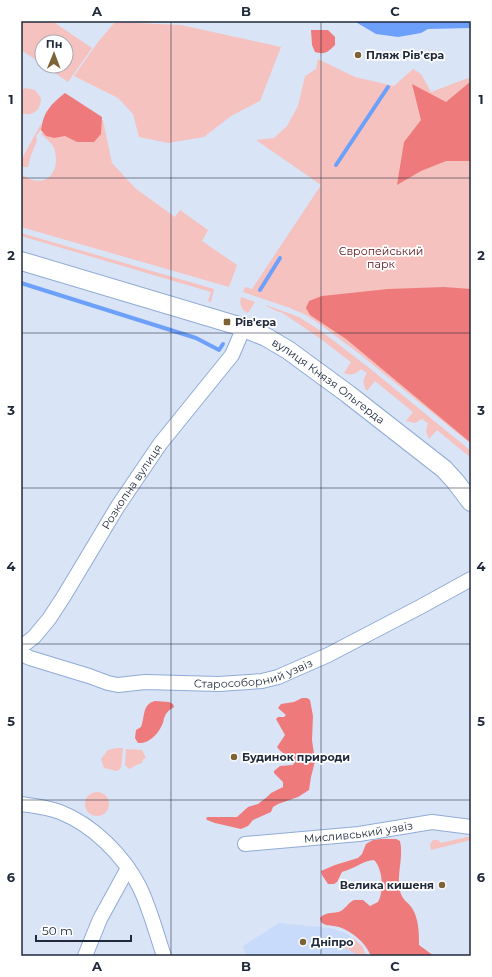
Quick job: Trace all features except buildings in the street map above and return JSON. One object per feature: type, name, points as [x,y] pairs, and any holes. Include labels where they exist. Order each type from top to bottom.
[{"type":"main road","name":"вулиця Князя Ольгерда","points":[[21,261],[244,327],[266,337],[288,350],[348,394],[444,469],[471,502]]},
{"type":"street","name":"Розкопна вулиця","points":[[21,647],[34,638],[64,596],[118,506],[160,444],[232,355],[244,327]]},
{"type":"street","name":"Старособорний узвіз","points":[[21,654],[112,684],[121,685],[145,682],[219,684],[262,681],[278,677],[328,655],[471,579]]},
{"type":"street","points":[[21,804],[44,807],[69,816],[88,828],[106,843],[128,868],[140,887],[164,956]]},
{"type":"street","name":"Мисливський узвіз","points":[[246,844],[359,834],[432,822],[471,827]]},
{"type":"street","points":[[84,956],[100,919],[128,868]]},
{"type":"shaded area","points":[[311,30],[328,30],[335,37],[335,45],[326,52],[315,52],[312,45]]},
{"type":"shaded area","points":[[470,82],[471,161],[446,161],[421,171],[397,185],[404,142],[421,120],[412,84],[446,102]]},
{"type":"shaded area","points":[[65,93],[102,117],[101,134],[94,142],[77,142],[65,136],[54,138],[46,136],[41,130],[48,109]]},
{"type":"shaded area","points":[[444,287],[471,289],[471,443],[346,339],[310,315],[306,308],[309,301],[322,296],[388,289]]},
{"type":"shaded area","points":[[302,698],[307,698],[310,700],[313,716],[312,740],[315,761],[309,790],[298,797],[278,804],[273,807],[271,812],[253,820],[248,826],[241,829],[207,820],[206,818],[208,817],[237,817],[248,807],[258,804],[271,793],[283,787],[283,782],[274,773],[274,771],[280,766],[293,765],[294,763],[277,747],[285,735],[276,719],[286,715],[278,708],[281,704],[294,702]]},
{"type":"shaded area","points":[[155,701],[169,702],[173,704],[174,707],[164,717],[163,724],[156,735],[146,742],[138,743],[135,738],[136,730],[141,727],[146,708]]},
{"type":"shaded area","points":[[396,839],[400,841],[400,891],[404,899],[412,908],[416,917],[419,931],[419,945],[434,956],[371,956],[362,942],[354,935],[339,927],[323,924],[321,922],[320,918],[322,916],[341,911],[354,900],[363,900],[370,906],[378,902],[380,898],[382,881],[379,869],[374,860],[366,861],[342,872],[337,882],[334,884],[328,884],[321,871],[358,858],[362,854],[366,844],[373,840]]},
{"type":"shaded area","name":"Дніпро","points":[[279,923],[330,928],[346,933],[363,947],[366,956],[246,956],[243,946]]},
{"type":"green space","points":[[21,21],[52,21],[71,34],[34,34],[34,59],[21,50]]},
{"type":"green space","points":[[115,22],[181,25],[281,47],[260,101],[231,116],[204,137],[168,143],[139,137],[133,114],[118,98],[74,76],[98,42]]},
{"type":"green space","points":[[74,36],[92,48],[74,74]]},
{"type":"green space","name":"Європейський парк","points":[[318,59],[355,77],[394,86],[413,69],[421,74],[431,92],[471,77],[471,444],[362,356],[306,315],[243,292],[245,287],[252,289],[321,185],[256,140],[274,138],[287,126],[298,106],[305,76],[316,69]]},
{"type":"green space","points":[[56,74],[74,74],[68,82]]},
{"type":"green space","points":[[25,88],[35,90],[41,98],[40,106],[36,112],[29,114],[21,113],[21,90]]},
{"type":"green space","points":[[102,120],[112,163],[135,188],[175,217],[180,210],[208,230],[202,241],[237,265],[229,287],[21,227],[21,174],[29,179],[37,181],[44,180],[53,172],[55,165],[56,157],[54,148],[41,134],[43,132],[48,137],[66,136],[77,142]]},
{"type":"green space","points":[[41,124],[41,130],[36,136],[37,141],[28,167],[21,167],[21,160]]},
{"type":"green space","points":[[21,233],[214,289],[211,302],[208,301],[211,292],[21,236]]},
{"type":"green space","points":[[241,297],[255,302],[248,313],[241,306]]},
{"type":"green space","points":[[266,305],[299,317],[321,331],[368,367],[471,451],[471,458],[437,430],[429,439],[426,431],[428,423],[422,419],[415,423],[406,421],[413,412],[375,381],[367,391],[364,386],[364,382],[367,373],[361,369],[353,374],[344,373],[351,362],[281,312]]},
{"type":"green space","points":[[123,748],[121,768],[117,771],[104,768],[101,759],[108,750]]},
{"type":"green space","points":[[126,749],[142,750],[146,758],[142,760],[143,762],[129,769],[125,765]]},
{"type":"green space","points":[[97,792],[102,793],[108,799],[108,809],[102,815],[97,816],[92,815],[86,809],[85,804],[86,799],[92,793]]},
{"type":"green space","points":[[471,836],[471,840],[431,850],[430,844],[433,840],[438,840],[441,843]]},
{"type":"green space","points":[[353,938],[363,947],[366,956],[357,955],[345,948],[336,946],[336,944]]},
{"type":"water","points":[[354,21],[471,21],[471,28],[428,29],[421,33],[398,37],[376,34]]},
{"type":"waterway","points":[[336,165],[388,87]]},
{"type":"waterway","points":[[260,290],[280,258]]},
{"type":"waterway","points":[[21,283],[196,338],[219,350],[223,344]]},
{"type":"place","name":"Пляж Рівʼєра","points":[[358,55]]},
{"type":"place","name":"Рів'єра","points":[[227,322]]},
{"type":"place","name":"Будинок природи","points":[[234,757]]},
{"type":"place","name":"Велика кишеня","points":[[442,885]]},
{"type":"place","name":"Дніпро","points":[[303,942]]}]
